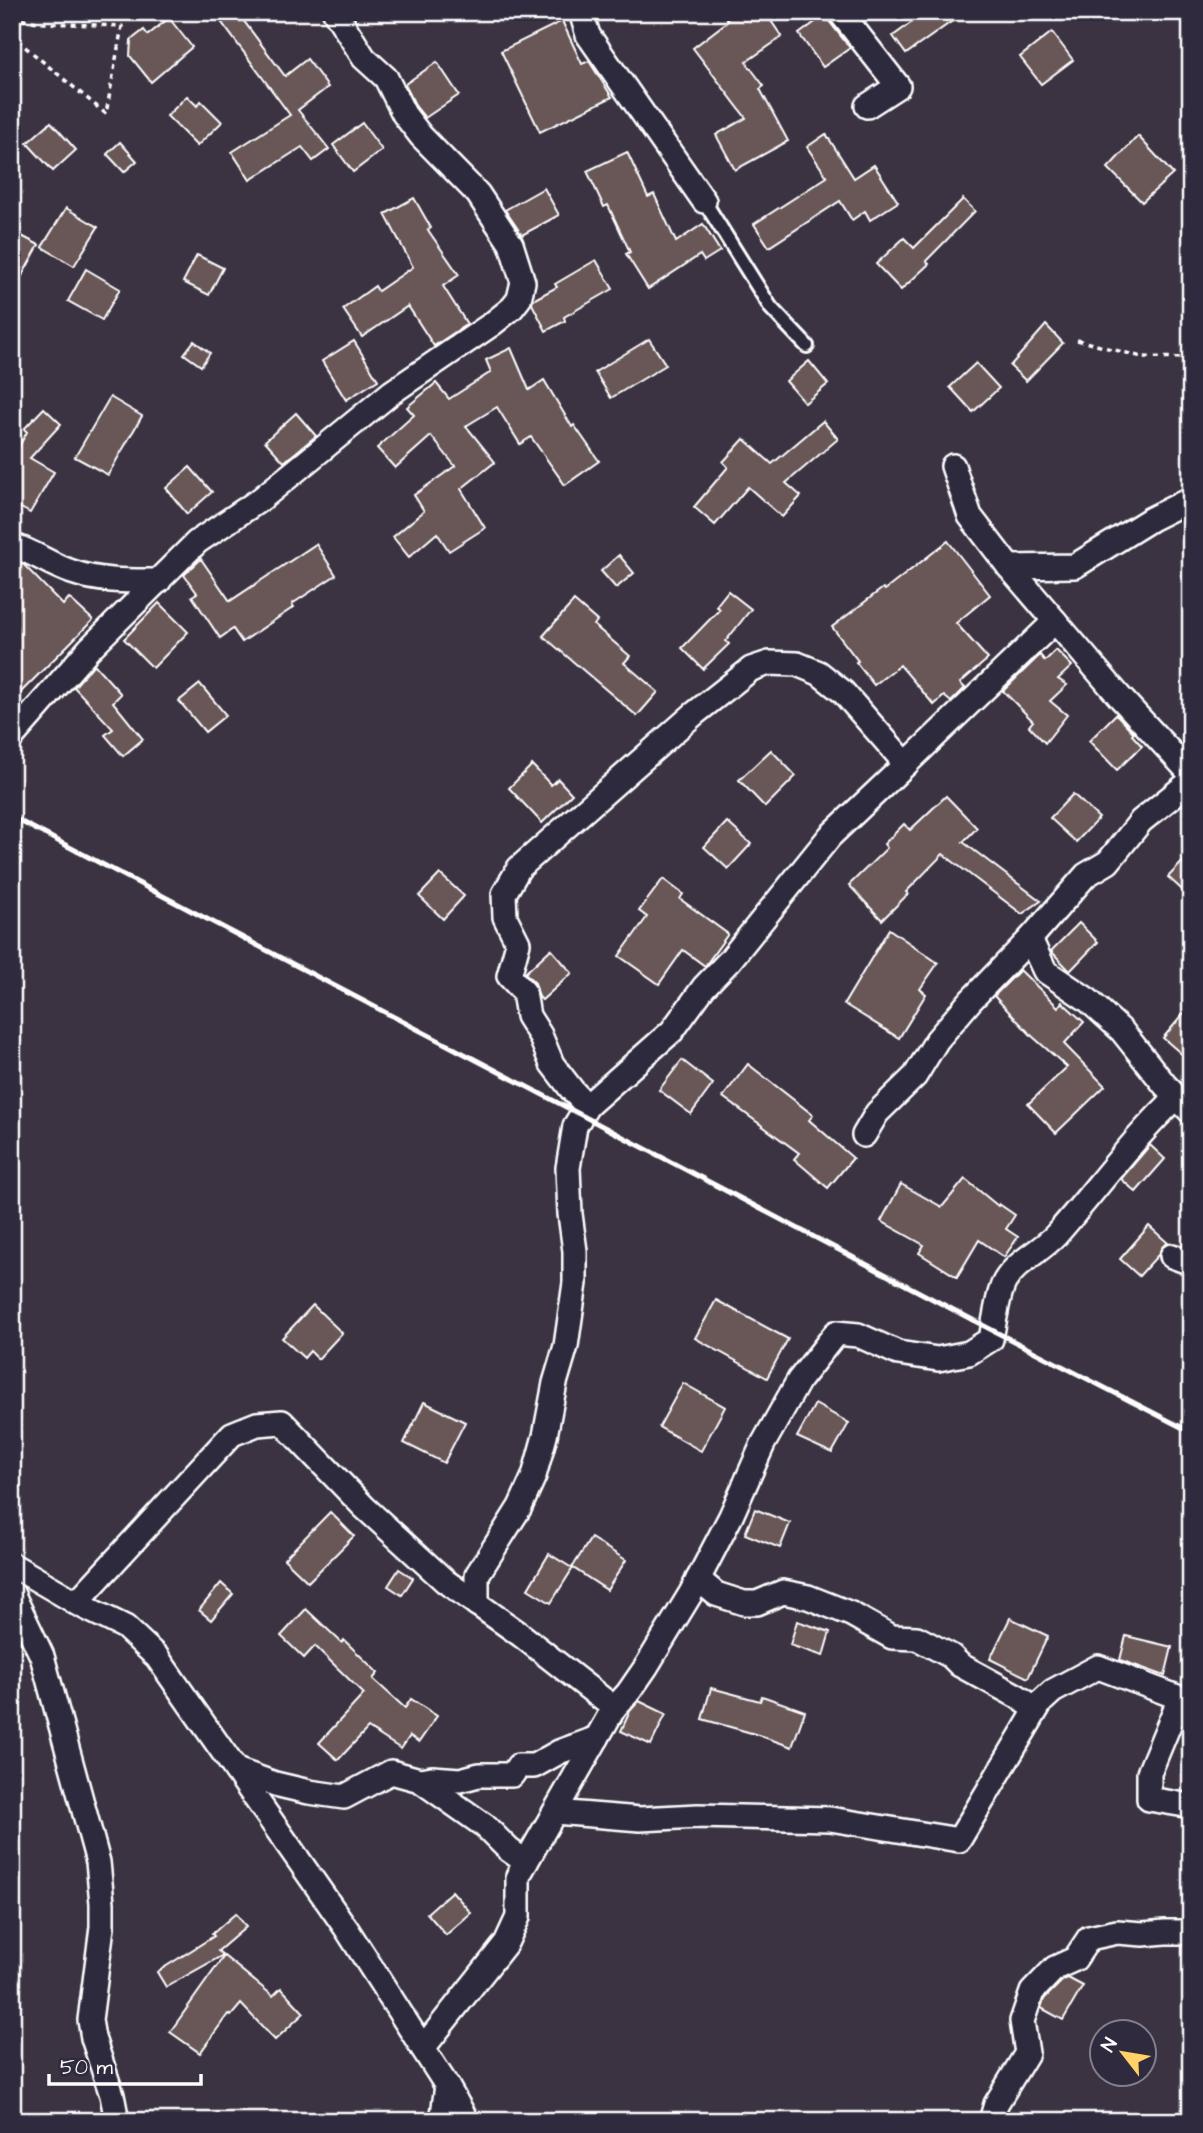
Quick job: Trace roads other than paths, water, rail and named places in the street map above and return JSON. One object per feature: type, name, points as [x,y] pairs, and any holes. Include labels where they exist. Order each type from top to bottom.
[{"type":"street","points":[[12,737],[89,649],[197,542],[261,499],[392,392],[492,324],[519,299],[523,282],[511,244],[478,194],[421,136],[404,114],[386,78],[364,58],[335,12]]},
{"type":"street","points":[[581,12],[588,35],[704,201]]},
{"type":"street","points":[[839,12],[898,86],[867,106]]},
{"type":"street","points":[[953,466],[970,516],[1009,567],[1119,696],[1191,774]]},
{"type":"street","points":[[1009,567],[1075,566],[1151,519],[1191,499]]},
{"type":"street","points":[[12,545],[72,572],[115,580],[159,581]]},
{"type":"street","points":[[477,1604],[477,1576],[520,1507],[534,1476],[566,1346],[575,1283],[568,1168],[575,1126],[587,1106],[672,1031],[704,987],[730,960],[830,836],[1055,621]]},
{"type":"street","points":[[587,1106],[552,1064],[540,1035],[528,1016],[524,992],[509,976],[518,943],[505,917],[504,894],[519,868],[694,714],[751,669],[769,663],[797,664],[819,673],[843,692],[906,764]]},
{"type":"street","points":[[864,1135],[877,1113],[915,1076],[937,1040],[971,1000],[1030,939],[1086,875],[1108,862],[1141,821],[1191,781]]},
{"type":"street","points":[[423,2048],[506,1943],[518,1917],[518,1876],[526,1861],[614,1708],[646,1667],[698,1579],[731,1516],[763,1444],[799,1380],[836,1333],[858,1335],[898,1353],[938,1359],[969,1353],[991,1339],[1003,1283],[1019,1264],[1054,1237],[1152,1121],[1186,1105],[1122,1031],[1088,1000],[1045,971],[1030,939]]},
{"type":"street","points":[[76,1603],[232,1434],[257,1424],[282,1422],[364,1507],[445,1581],[521,1635],[614,1708]]},
{"type":"street","points":[[12,1565],[76,1603],[125,1626],[157,1657],[346,1928],[467,2121]]},
{"type":"street","points":[[698,1579],[716,1594],[744,1603],[757,1604],[783,1591],[808,1597],[851,1614],[892,1637],[917,1639],[951,1656],[960,1665],[1036,1709]]},
{"type":"street","points":[[12,1593],[42,1656],[97,1862],[102,1927],[90,2020],[117,2121]]},
{"type":"street","points":[[555,1812],[640,1818],[698,1816],[831,1819],[959,1840],[1041,1702],[1053,1691],[1098,1667],[1180,1698],[1149,1773],[1149,1799],[1191,1806]]},
{"type":"street","points":[[420,1780],[460,1780],[480,1775],[512,1774],[518,1766],[534,1766],[559,1752],[597,1738]]},
{"type":"street","points":[[236,1770],[275,1784],[344,1797],[391,1772],[420,1780],[485,1826],[509,1850],[526,1861]]},
{"type":"street","points":[[991,2121],[996,2105],[1027,2053],[1022,2021],[1032,1992],[1055,1968],[1075,1959],[1089,1938],[1117,1932],[1191,1932]]},
{"type":"street","points":[[442,2121],[447,2087]]},
{"type":"lane","points":[[704,201],[771,308],[807,346]]},
{"type":"railway","points":[[12,817],[1191,1432]]}]
